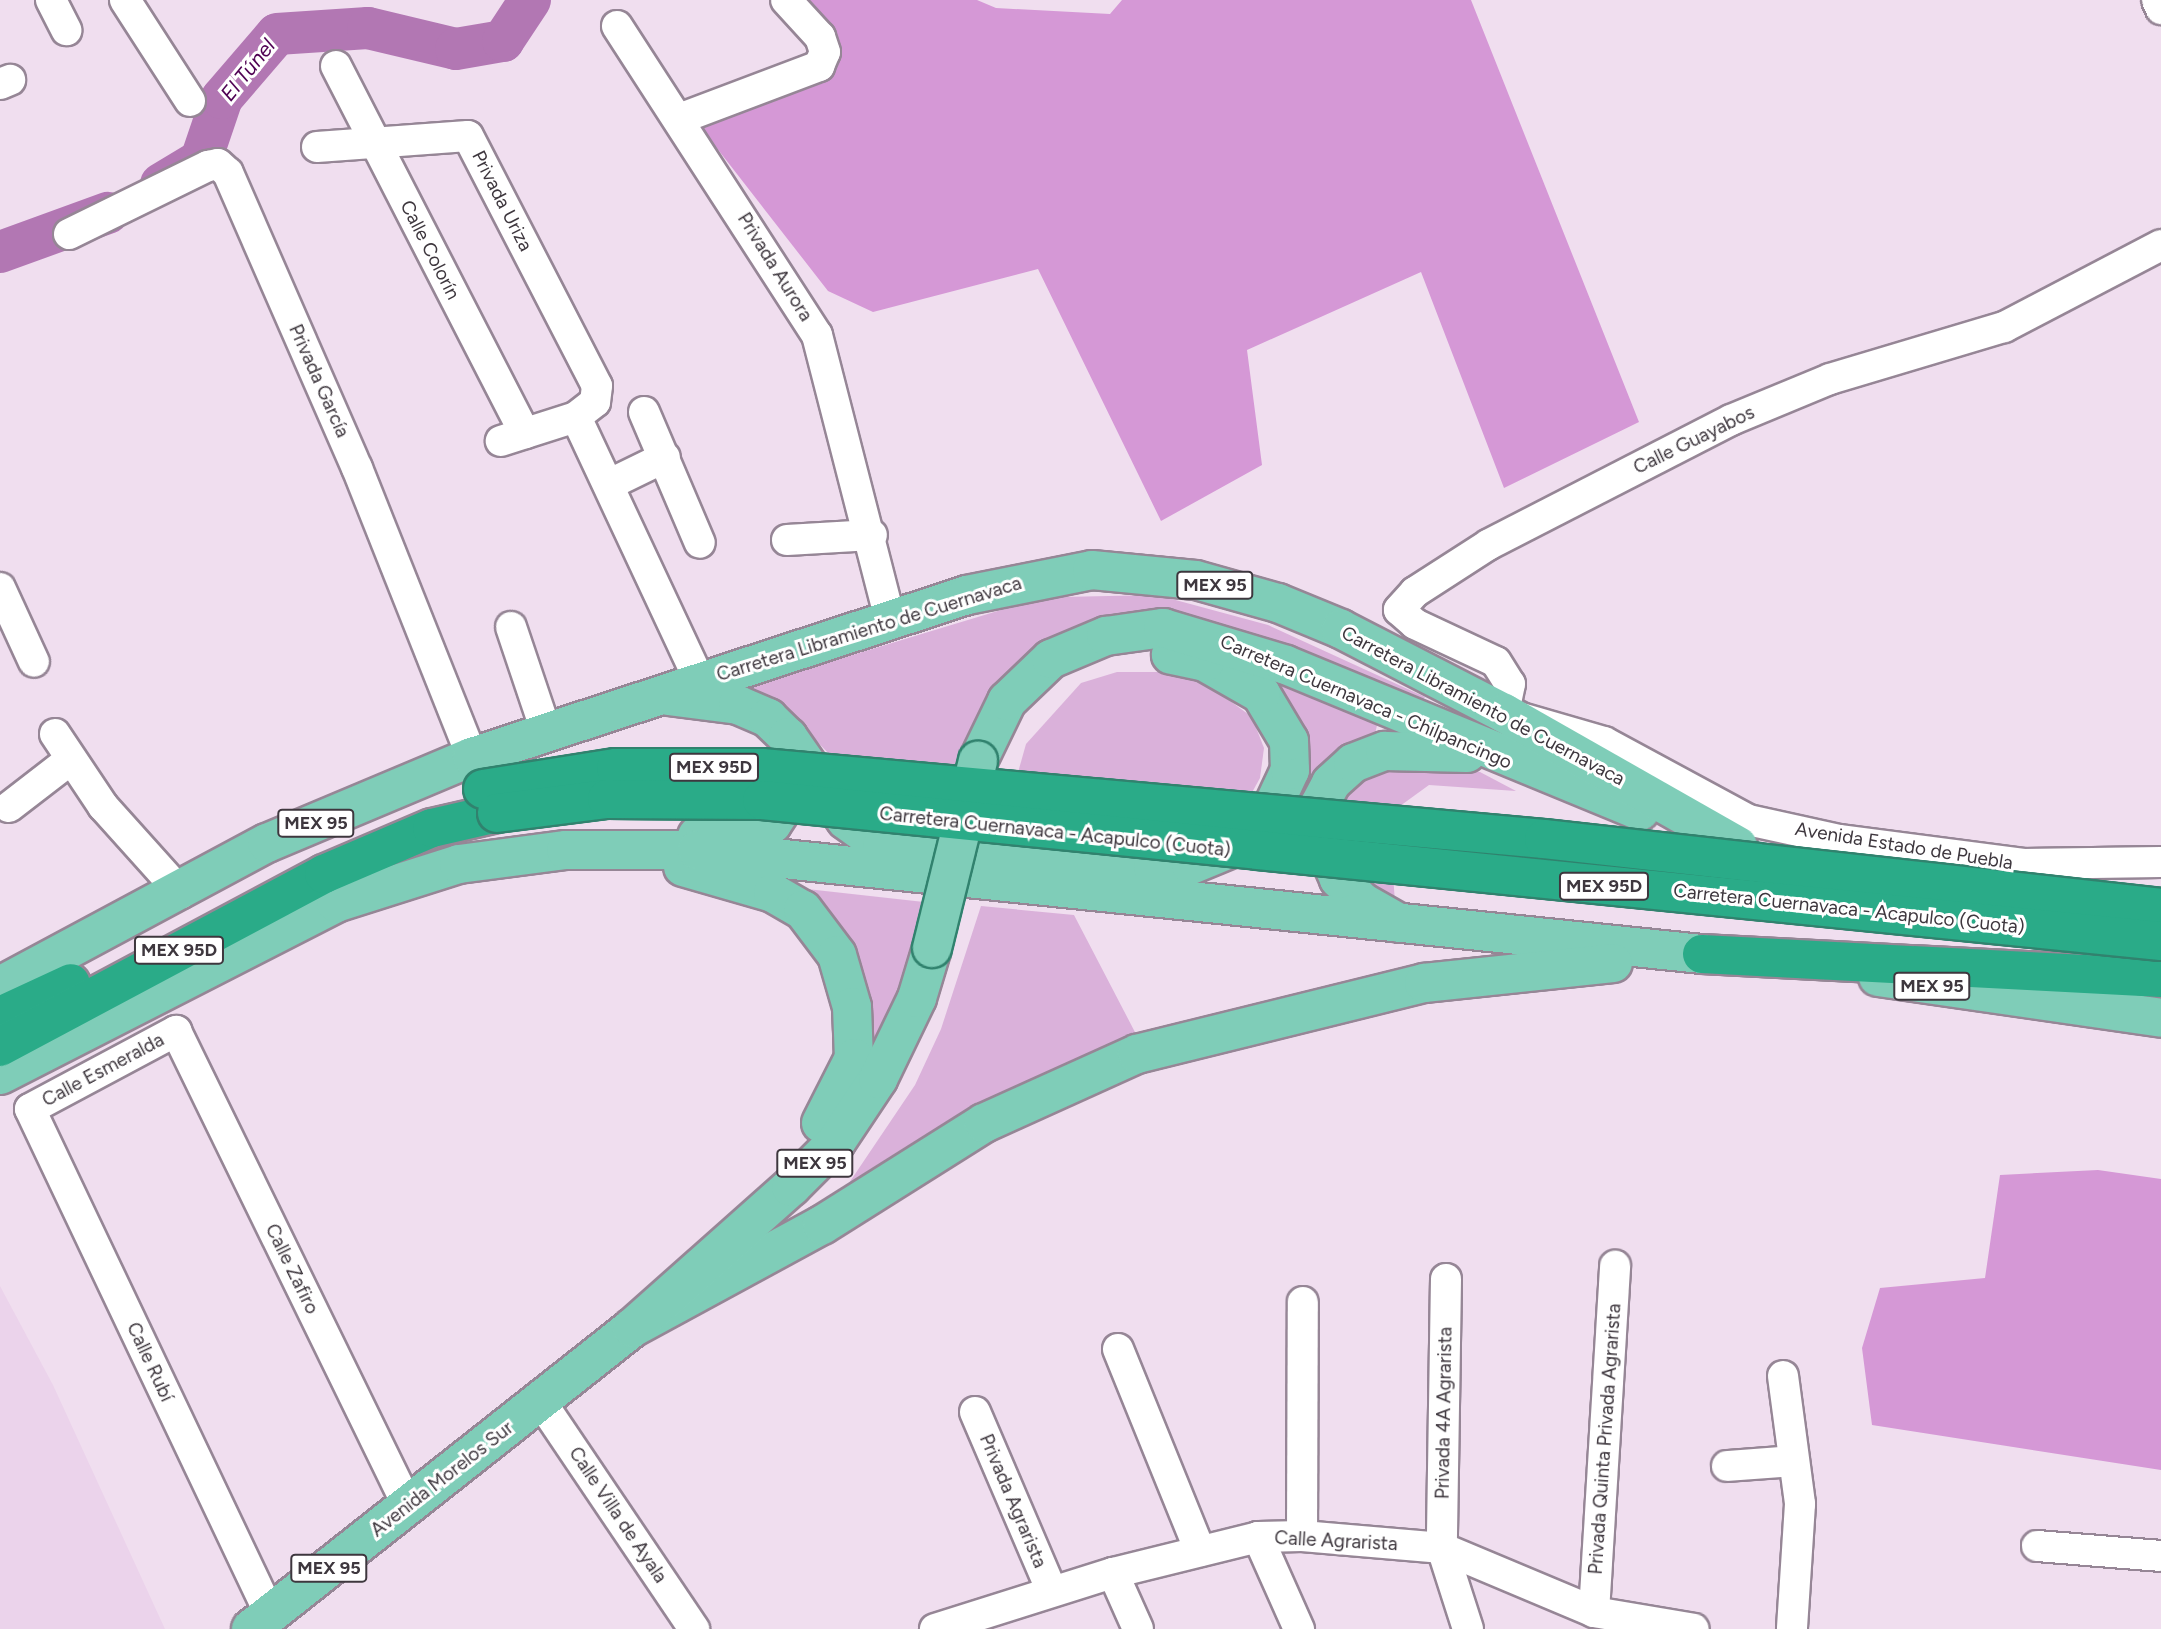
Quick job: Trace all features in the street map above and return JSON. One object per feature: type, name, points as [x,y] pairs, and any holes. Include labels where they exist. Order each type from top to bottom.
[{"type":"highway","name":"Carretera Cuernavaca - Acapulco (Cuota)","points":[[0,1047],[359,847],[425,805],[545,776],[616,768],[762,768],[1544,839],[2159,899]]},
{"type":"highway","name":"Carretera Cuernavaca - Acapulco (Cuota)","points":[[0,1016],[255,882],[359,847],[432,828],[535,806],[607,799],[762,800],[2161,941]]},
{"type":"highway","points":[[1702,954],[2161,978]]},
{"type":"main road","name":"Carretera Libramiento de Cuernavaca","points":[[0,986],[181,893],[267,844],[472,757],[699,680],[890,620],[1044,577],[1140,571],[1278,603],[1504,713],[1738,846]]},
{"type":"main road","name":"Carretera Cuernavaca - Chilpancingo","points":[[989,763],[1007,701],[1051,659],[1106,636],[1163,628],[1286,665],[1497,757],[1842,887],[1945,910],[2159,899]]},
{"type":"main road","points":[[649,696],[738,705],[768,718],[789,737],[846,820],[882,846],[1153,869],[1191,865],[1244,843],[1268,817],[1290,770],[1289,741],[1261,694],[1205,662],[1133,653],[1079,667],[1057,683],[1033,707],[989,763],[942,949],[920,1041],[858,1153],[753,1260]]},
{"type":"main road","points":[[566,850],[772,824],[797,786],[789,737]]},
{"type":"main road","points":[[1408,928],[1362,902],[1325,856],[1319,806],[1331,783],[1353,763],[1384,751],[1497,757]]},
{"type":"main road","name":"MEX 95","points":[[0,1075],[336,903],[459,864],[566,850],[697,849],[1408,928],[1702,954],[2161,1018]]},
{"type":"main road","points":[[624,851],[773,893],[803,910],[837,955],[852,1007],[855,1058],[828,1113],[790,1165],[703,1259]]},
{"type":"main road","name":"MEX 95","points":[[632,1328],[703,1259],[836,1142],[899,1039],[942,949]]},
{"type":"main road","name":"MEX 95","points":[[632,1328],[753,1260],[822,1225],[984,1123],[1137,1054],[1424,983],[1702,954]]},
{"type":"main road","name":"Avenida Morelos Sur","points":[[260,1622],[632,1328]]},
{"type":"street","points":[[51,0],[65,30]]},
{"type":"street","points":[[125,0],[190,101]]},
{"type":"street","points":[[679,119],[819,66],[825,52],[820,37],[786,0]]},
{"type":"street","points":[[2157,0],[2161,9]]},
{"type":"street","name":"Privada Aurora","points":[[617,26],[803,305],[873,535],[890,620]]},
{"type":"street","name":"Calle Colorín","points":[[336,66],[512,437],[586,409]]},
{"type":"street","name":"Privada Uriza","points":[[317,148],[377,148],[468,136],[597,386],[586,409],[610,484],[699,680]]},
{"type":"street","name":"Privada García","points":[[69,234],[208,166],[218,164],[228,173],[357,468],[472,757]]},
{"type":"street","name":"Calle Guayabos","points":[[1504,713],[1510,684],[1496,662],[1415,624],[1399,610],[1415,592],[1488,545],[1731,420],[1830,379],[2004,327],[2161,245]]},
{"type":"street","points":[[644,412],[700,543]]},
{"type":"street","points":[[610,484],[665,457]]},
{"type":"street","points":[[787,540],[873,535]]},
{"type":"street","points":[[0,588],[8,627],[34,662]]},
{"type":"street","points":[[511,627],[547,731]]},
{"type":"street","name":"Avenida Estado de Puebla","points":[[1504,713],[1604,742],[1748,820],[1839,840],[2023,864],[2161,862]]},
{"type":"street","points":[[55,734],[137,848],[181,893]]},
{"type":"street","points":[[9,807],[71,759]]},
{"type":"street","name":"Calle Esmeralda","points":[[30,1110],[176,1031]]},
{"type":"street","name":"Calle Zafiro","points":[[176,1031],[408,1506]]},
{"type":"street","name":"Calle Rubí","points":[[30,1110],[260,1622]]},
{"type":"street","name":"Privada Quinta Privada Agrarista","points":[[1594,1612],[1615,1266]]},
{"type":"street","name":"Privada 4A Agrarista","points":[[1446,1279],[1442,1548],[1468,1629]]},
{"type":"street","points":[[1302,1536],[1303,1302]]},
{"type":"street","points":[[1118,1349],[1200,1551]]},
{"type":"street","points":[[1783,1376],[1800,1504],[1792,1629]]},
{"type":"street","name":"Calle Villa de Ayala","points":[[541,1402],[695,1629]]},
{"type":"street","name":"Privada Agrarista","points":[[975,1412],[1051,1589]]},
{"type":"street","points":[[1727,1466],[1793,1461]]},
{"type":"street","name":"Calle Agrarista","points":[[935,1629],[1051,1589],[1113,1573],[1258,1537],[1302,1536],[1442,1548],[1594,1612],[1694,1629]]},
{"type":"street","points":[[1258,1537],[1299,1629]]},
{"type":"street","points":[[2037,1546],[2161,1556]]},
{"type":"street","points":[[1113,1573],[1138,1629]]},
{"type":"shaded area","points":[[793,0],[977,0],[996,8],[1110,14],[1122,0],[1471,0],[1639,422],[1504,488],[1421,272],[1247,350],[1262,465],[1161,521],[1038,269],[873,312],[828,291],[695,120],[819,79]]},
{"type":"shaded area","points":[[1157,595],[1268,625],[1425,697],[1417,709],[1239,635],[1036,652],[1013,669],[990,699],[957,770],[840,765],[782,706],[746,687],[1001,610],[1061,597]]},
{"type":"shaded area","points":[[1259,669],[1379,717],[1374,738],[1300,817],[1307,772],[1302,730],[1292,706]]},
{"type":"shaded area","points":[[1117,672],[1172,672],[1203,681],[1252,717],[1264,748],[1260,778],[1244,807],[999,840],[1026,744],[1081,683]]},
{"type":"shaded area","points":[[1440,764],[1480,772],[1516,791],[1429,785],[1389,814],[1395,903],[1366,888],[1333,818],[1348,783],[1388,765]]},
{"type":"shaded area","points":[[789,887],[924,902],[894,1017],[866,1074]]},
{"type":"shaded area","points":[[981,906],[1074,915],[1137,1036],[849,1183],[915,1085],[941,1029]]},
{"type":"shaded area","points":[[2098,1170],[2161,1179],[2161,1470],[1872,1425],[1862,1348],[1880,1288],[1985,1278],[2000,1175]]},
{"type":"shaded area","points":[[0,1286],[53,1385],[165,1629],[0,1629]]},
{"type":"waterway","name":"El Túnel","points":[[161,184],[201,160],[222,98],[277,34],[368,28],[456,49],[503,41],[530,0]]},
{"type":"waterway","name":"El Túnel","points":[[0,252],[108,213]]}]
